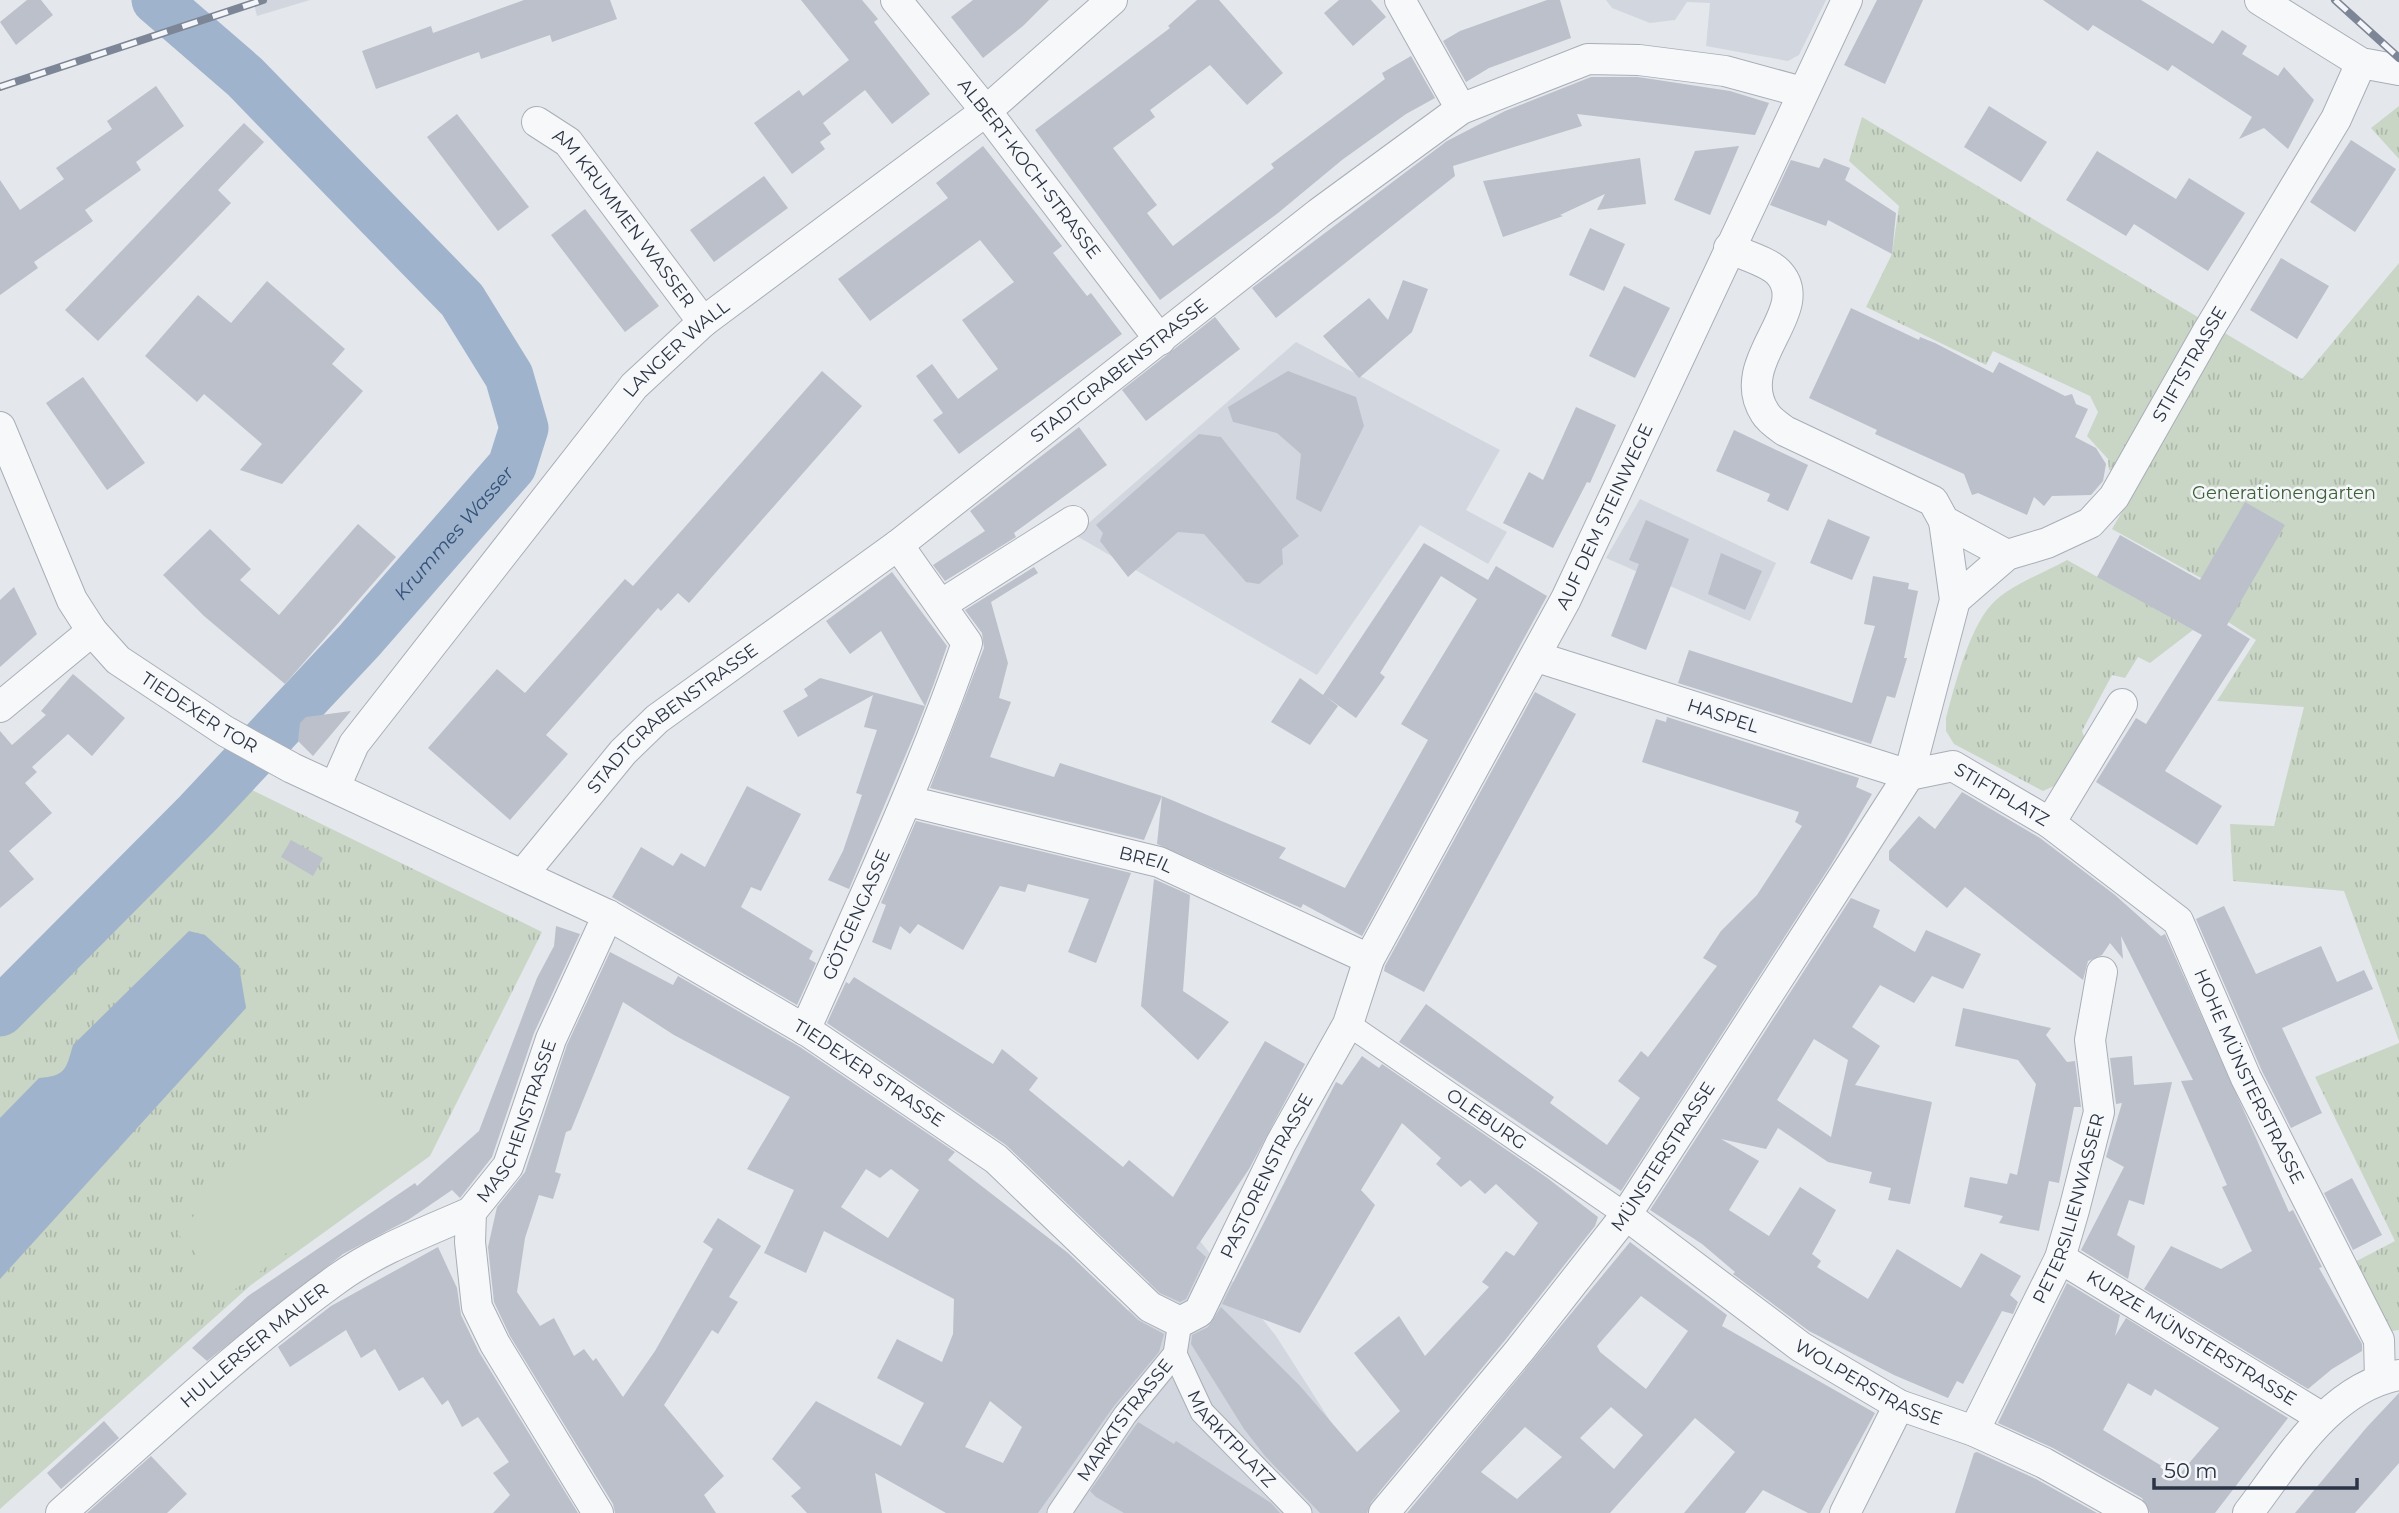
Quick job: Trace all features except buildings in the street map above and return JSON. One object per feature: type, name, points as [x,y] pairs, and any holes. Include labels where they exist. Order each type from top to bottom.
[{"type":"street","name":"ALBERT-KOCH-STRASSE","points":[[896,0],[986,111],[1160,340]]},
{"type":"street","name":"LANGER WALL","points":[[335,787],[354,744],[634,386],[703,322],[986,111],[1112,0]]},
{"type":"street","points":[[1400,0],[1461,109]]},
{"type":"street","name":"AUF DEM STEINWEGE","points":[[1348,1024],[1369,959],[1537,657],[1847,0]]},
{"type":"street","points":[[2260,0],[2361,62],[2399,70]]},
{"type":"street","name":"STADTGRABENSTRASSE","points":[[523,874],[622,752],[657,719],[898,545],[1320,214],[1461,109],[1588,58],[1639,60],[1725,71],[1802,92]]},
{"type":"street","name":"STIFTSTRASSE","points":[[1955,600],[2007,555],[2047,543],[2090,523],[2114,497],[2208,331],[2336,119],[2361,62]]},
{"type":"street","name":"AM KRUMMEN WASSER","points":[[537,122],[568,142],[703,322]]},
{"type":"street","points":[[1729,248],[1776,270],[1788,285],[1788,302],[1757,368],[1755,391],[1765,414],[1795,437],[1933,501],[1944,521],[1955,600],[1909,775]]},
{"type":"street","name":"TIEDEXER TOR","points":[[0,427],[72,600],[92,631],[118,660],[225,731],[292,768],[523,874]]},
{"type":"street","points":[[898,545],[942,604],[1073,521]]},
{"type":"street","points":[[1944,521],[2007,555]]},
{"type":"street","name":"GÖTGENGASSE","points":[[805,1030],[908,801],[967,643],[942,604]]},
{"type":"street","points":[[0,707],[92,631]]},
{"type":"street","name":"HASPEL","points":[[1537,657],[1909,775]]},
{"type":"street","name":"STIFTPLATZ","points":[[1909,775],[1952,766],[2050,823],[2122,705]]},
{"type":"street","name":"MÜNSTERSTRASSE","points":[[1384,1513],[1520,1350],[1626,1215],[1909,775]]},
{"type":"street","name":"BREIL","points":[[908,801],[1159,862],[1369,959]]},
{"type":"street","name":"HOHE MÜNSTERSTRASSE","points":[[2050,823],[2178,921],[2246,1078],[2379,1339],[2389,1377]]},
{"type":"street","name":"TIEDEXER STRASSE","points":[[523,874],[607,915],[805,1030],[996,1159],[1150,1307],[1180,1322]]},
{"type":"street","name":"MASCHENSTRASSE","points":[[598,1513],[495,1344],[477,1307],[470,1242],[471,1212],[508,1166],[551,1040],[607,915]]},
{"type":"street","name":"PETERSILIENWASSER","points":[[1975,1431],[2060,1258],[2099,1112],[2090,1040],[2102,972]]},
{"type":"street","name":"OLEBURG","points":[[1348,1024],[1626,1215]]},
{"type":"street","name":"PASTORENSTRASSE","points":[[1180,1322],[1199,1312],[1280,1143],[1348,1024]]},
{"type":"street","name":"HULLERSER MAUER","points":[[61,1513],[232,1363],[339,1277],[395,1246],[471,1212]]},
{"type":"street","name":"WOLPERSTRASSE","points":[[1626,1215],[1801,1347],[1899,1405],[1975,1431],[2044,1463],[2133,1513]]},
{"type":"street","name":"KURZE MÜNSTERSTRASSE","points":[[2060,1258],[2322,1418]]},
{"type":"street","name":"MARKTSTRASSE","points":[[1060,1512],[1125,1415],[1175,1354],[1180,1322]]},
{"type":"street","name":"MARKTPLATZ","points":[[1175,1354],[1202,1412],[1300,1513]]},
{"type":"street","points":[[2248,1513],[2322,1418],[2389,1377]]},
{"type":"street","points":[[1845,1513],[1899,1405]]},
{"type":"shaded area","points":[[253,0],[310,0],[257,16]]},
{"type":"shaded area","points":[[1606,0],[1826,0],[1799,55],[1788,61],[1706,46],[1710,3],[1687,2],[1675,20],[1650,23],[1612,8]]},
{"type":"shaded area","points":[[1296,342],[1500,450],[1466,510],[1507,532],[1488,564],[1420,525],[1317,675],[1075,535]]},
{"type":"shaded area","points":[[1640,499],[1776,563],[1750,621],[1606,558]]},
{"type":"shaded area","points":[[1192,1231],[1276,1336],[1389,1513],[994,1513],[1138,1296]]},
{"type":"green space","points":[[2399,106],[2399,159],[2371,128]]},
{"type":"green space","name":"Generationengarten","points":[[1862,117],[2302,379],[2399,263],[2399,1041],[2344,891],[2233,881],[2230,824],[2274,826],[2304,707],[2217,701],[2256,640],[2208,609],[2219,588],[2112,529],[2143,476],[2109,470],[2108,459],[2087,436],[2098,412],[2090,396],[1993,351],[1986,365],[1866,307],[1892,254],[1899,206],[1849,161]]},
{"type":"green space","points":[[2067,560],[2193,630],[2150,663],[2138,657],[2125,678],[2112,675],[2082,731],[2087,745],[2056,785],[2043,791],[1954,744],[1946,731],[1946,718],[1971,639],[1987,610],[2012,588]]},
{"type":"green space","points":[[213,771],[542,932],[430,1156],[251,1285],[0,1509],[0,988]]},
{"type":"green space","points":[[2399,1043],[2399,1330],[2392,1331],[2351,1264],[2395,1241],[2315,1077]]},
{"type":"green space","points":[[338,1069],[425,1155],[231,1292],[177,1233]]},
{"type":"water","points":[[189,931],[205,935],[239,966],[246,1008],[0,1279],[0,1118],[39,1078],[64,1070],[73,1045]]},
{"type":"waterway","name":"Krummes Wasser","points":[[0,1012],[198,813],[359,641],[512,466],[524,428],[509,376],[462,300],[245,77],[156,0]]},
{"type":"railway","points":[[0,87],[263,0]]},
{"type":"railway","points":[[2335,0],[2399,58]]}]
